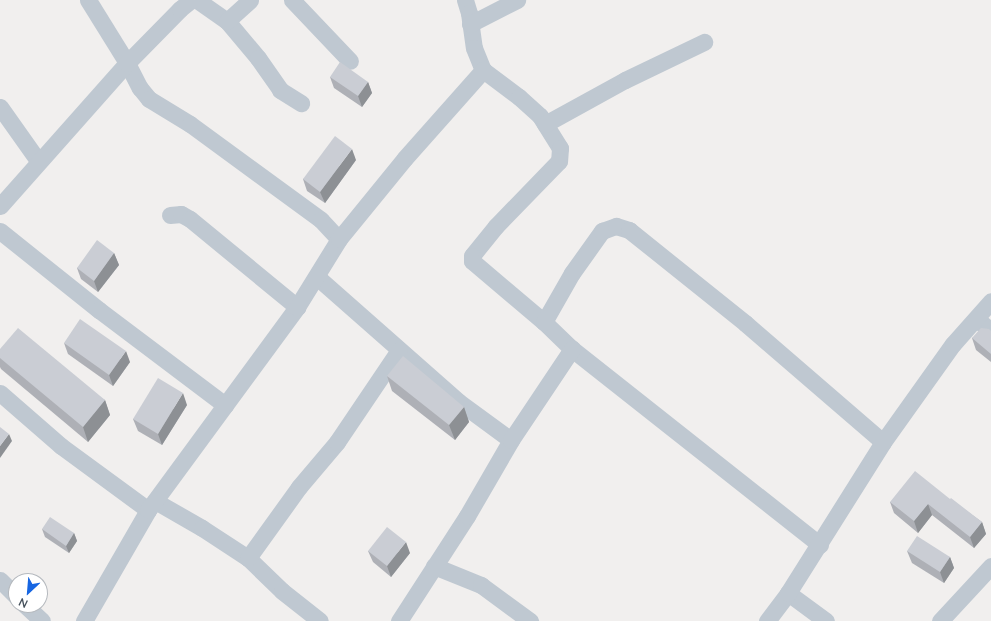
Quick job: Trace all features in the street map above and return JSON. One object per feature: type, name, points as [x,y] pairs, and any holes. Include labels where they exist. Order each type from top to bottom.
[{"type":"street","points":[[88,0],[127,63],[140,88],[149,99],[190,124],[321,220],[339,239]]},
{"type":"street","points":[[197,0],[227,21],[258,58],[280,90],[301,103]]},
{"type":"street","points":[[227,21],[250,0]]},
{"type":"street","points":[[292,0],[350,60]]},
{"type":"street","points":[[465,0],[474,48],[483,70],[519,97],[540,116],[560,148],[559,160],[496,226],[471,258],[472,261],[544,322],[572,349],[820,545]]},
{"type":"street","points":[[470,24],[517,0]]},
{"type":"street","points":[[0,206],[180,3]]},
{"type":"street","points":[[545,124],[625,80],[704,42]]},
{"type":"street","points":[[84,621],[152,506],[297,307],[317,277],[339,239],[405,158],[483,70]]},
{"type":"street","points":[[0,107],[39,162]]},
{"type":"street","points":[[170,215],[181,214],[190,219],[297,307]]},
{"type":"street","points":[[544,322],[572,273],[602,231],[616,226],[629,230],[745,323],[883,442]]},
{"type":"street","points":[[0,231],[99,310],[225,405]]},
{"type":"street","points":[[317,277],[459,402],[511,440]]},
{"type":"street","points":[[767,621],[788,593],[820,545],[883,442],[954,344],[991,301]]},
{"type":"street","points":[[977,319],[991,331]]},
{"type":"street","points":[[399,621],[467,516],[511,440],[572,349]]},
{"type":"street","points":[[248,558],[299,487],[337,442],[399,350]]},
{"type":"street","points":[[0,392],[61,446],[152,506],[202,528],[248,558],[282,591],[320,621]]},
{"type":"street","points":[[434,566],[481,585],[530,621]]},
{"type":"street","points":[[940,621],[991,566]]},
{"type":"street","points":[[0,580],[8,588]]},
{"type":"street","points":[[788,593],[826,621]]},
{"type":"street","points":[[34,613],[42,621]]},
{"type":"building","points":[[340,62],[368,82],[358,96],[330,77]]},
{"type":"building","points":[[335,136],[352,149],[320,192],[303,179]]},
{"type":"building","points":[[97,240],[114,253],[94,281],[77,268]]},
{"type":"building","points":[[80,319],[126,351],[109,375],[64,343]]},
{"type":"building","points":[[18,328],[105,400],[83,427],[0,358],[0,349]]},
{"type":"building","points":[[981,328],[989,329],[991,331],[991,354],[972,338]]},
{"type":"building","points":[[403,356],[464,407],[449,425],[387,376]]},
{"type":"building","points":[[158,378],[183,393],[158,434],[133,419]]},
{"type":"building","points":[[0,427],[9,434],[0,446]]},
{"type":"building","points":[[915,471],[982,522],[970,537],[928,504],[914,521],[890,502]]},
{"type":"building","points":[[50,517],[74,533],[66,546],[42,529]]},
{"type":"building","points":[[387,527],[406,542],[387,566],[368,551]]},
{"type":"building","points":[[917,536],[950,557],[940,572],[907,551]]}]
